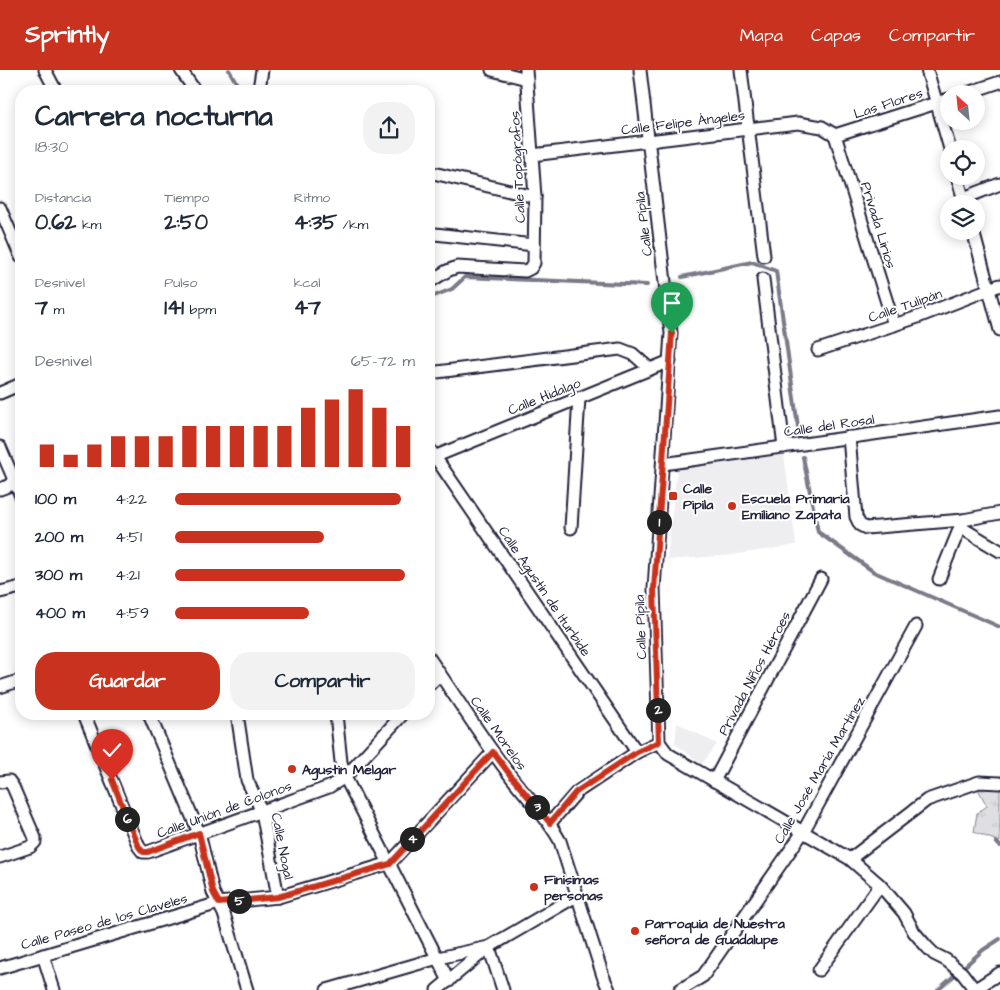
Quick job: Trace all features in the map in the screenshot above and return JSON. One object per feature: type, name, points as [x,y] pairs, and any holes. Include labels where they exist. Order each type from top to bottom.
[{"type":"street","points":[[45,70],[53,85]]},
{"type":"street","points":[[181,70],[192,85]]},
{"type":"street","points":[[260,85],[262,70]]},
{"type":"street","points":[[492,70],[527,74]]},
{"type":"street","name":"Calle Pípila","points":[[640,70],[672,333],[654,589],[659,742]]},
{"type":"street","points":[[741,70],[764,256]]},
{"type":"street","points":[[927,70],[947,140]]},
{"type":"street","name":"Calle Topógrafos","points":[[435,278],[457,267],[525,271],[531,268],[534,263],[535,197],[527,74]]},
{"type":"street","points":[[985,87],[1000,82]]},
{"type":"street","name":"Las Flores","points":[[836,135],[940,102]]},
{"type":"street","name":"Calle Felipe Ángeles","points":[[532,155],[798,123],[822,127],[836,135]]},
{"type":"street","name":"Privada Lirios","points":[[836,135],[894,324]]},
{"type":"street","points":[[435,173],[535,197]]},
{"type":"street","points":[[977,195],[1000,184]]},
{"type":"street","points":[[0,208],[15,243]]},
{"type":"street","points":[[435,234],[534,246]]},
{"type":"street","points":[[976,240],[994,288],[1000,330]]},
{"type":"street","points":[[763,279],[784,446]]},
{"type":"street","name":"Calle Tulipán","points":[[818,350],[994,288]]},
{"type":"street","points":[[435,372],[620,349],[632,354],[650,369]]},
{"type":"street","name":"Calle Hidalgo","points":[[435,453],[670,361]]},
{"type":"street","points":[[0,393],[15,387]]},
{"type":"street","points":[[571,528],[579,398]]},
{"type":"street","name":"Calle del Rosal","points":[[663,464],[1000,416]]},
{"type":"street","points":[[849,437],[856,517],[860,525],[866,528],[961,524],[1000,513]]},
{"type":"street","points":[[0,447],[15,481]]},
{"type":"street","name":"Calle Agustín de Iturbide","points":[[435,461],[637,752]]},
{"type":"street","points":[[0,490],[15,483]]},
{"type":"street","points":[[961,524],[1000,551]]},
{"type":"street","points":[[939,579],[961,524]]},
{"type":"street","name":"Privada Niños Héroes","points":[[714,780],[821,579]]},
{"type":"street","points":[[0,592],[15,588]]},
{"type":"street","name":"Calle José María Martínez","points":[[680,990],[703,976],[804,832],[916,626]]},
{"type":"street","name":"Calle Morelos","points":[[435,667],[493,752],[550,823],[560,842],[609,990]]},
{"type":"street","points":[[435,679],[440,674]]},
{"type":"street","points":[[0,687],[15,682]]},
{"type":"street","name":"Calle Unión de Colonos","points":[[86,720],[139,847],[143,852],[148,852],[329,787],[345,777],[397,720]]},
{"type":"street","points":[[152,720],[199,833],[213,892],[224,914],[247,990]]},
{"type":"street","name":"Calle Nogal","points":[[238,720],[247,780],[262,812],[278,897]]},
{"type":"street","points":[[337,720],[341,762],[345,777],[449,981]]},
{"type":"street","points":[[550,823],[576,792],[637,752],[659,742],[668,754],[850,859],[880,885],[904,913],[914,932],[934,954],[946,960],[962,973],[972,986],[977,988],[1000,973]]},
{"type":"street","points":[[390,864],[493,752]]},
{"type":"street","points":[[0,782],[9,781],[13,787],[35,838],[35,842],[30,847],[0,857]]},
{"type":"street","points":[[850,859],[927,800],[978,782],[1000,783]]},
{"type":"street","name":"Calle Paseo de los Claveles","points":[[0,968],[219,903],[278,897],[390,864]]},
{"type":"street","points":[[819,970],[880,885]]},
{"type":"street","points":[[437,990],[489,947],[578,894]]},
{"type":"street","points":[[327,990],[438,958],[489,947]]},
{"type":"street","points":[[489,947],[503,990]]},
{"type":"street","points":[[43,955],[54,990]]},
{"type":"shaded area","name":"Escuela Primaria Emiliano Zapata","points":[[784,454],[796,545],[732,555],[667,560],[677,468]]},
{"type":"shaded area","points":[[677,723],[717,744],[702,764],[675,744]]},
{"type":"green space","points":[[990,786],[1000,787],[1000,842],[974,832],[977,813],[987,806],[978,789]]},
{"type":"waterway","points":[[229,70],[238,85]]},
{"type":"waterway","points":[[682,277],[752,262],[776,271],[799,434]]},
{"type":"waterway","points":[[435,296],[452,289],[465,277],[647,285]]},
{"type":"waterway","points":[[803,457],[818,532],[874,572],[1000,627]]},
{"type":"waterway","points":[[996,842],[1000,846]]},
{"type":"waterway","points":[[938,990],[983,950],[1000,939]]},
{"type":"place","name":"Calle Pipila","points":[[673,496]]},
{"type":"place","name":"Escuela Primaria Emiliano Zapata","points":[[732,506]]},
{"type":"place","name":"Agustin Melgar","points":[[292,769]]},
{"type":"place","name":"Finisimas personas","points":[[534,887]]},
{"type":"place","name":"Parroquia de Nuestra señora de Guadalupe","points":[[635,931]]},
{"type":"route","points":[[112,780],[139,847],[143,852],[148,852],[199,833],[213,892],[219,903],[278,897],[390,864],[493,752],[550,823],[576,792],[637,752],[659,742],[654,589],[672,333]]}]
